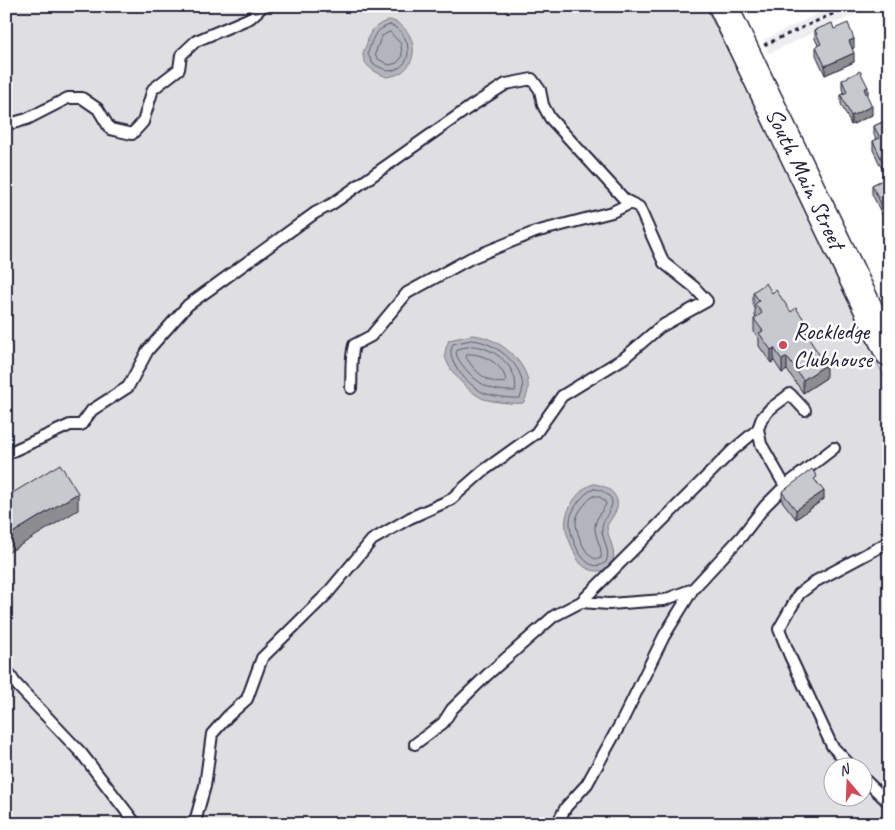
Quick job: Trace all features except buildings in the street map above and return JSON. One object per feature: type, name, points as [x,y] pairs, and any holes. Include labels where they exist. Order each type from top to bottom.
[{"type":"main road","name":"South Main Street","points":[[723,6],[889,352]]},
{"type":"lane","points":[[6,125],[27,118],[68,98],[82,98],[98,109],[110,130],[132,134],[143,122],[153,89],[179,69],[181,55],[196,41],[250,18],[263,6]]},
{"type":"lane","points":[[6,454],[70,425],[81,425],[92,410],[128,387],[148,350],[188,305],[315,213],[332,204],[470,107],[506,84],[532,79],[540,90],[543,105],[550,118],[625,200],[639,207],[664,263],[694,286],[706,301],[660,327],[624,358],[562,396],[536,433],[483,471],[450,500],[410,518],[372,540],[327,594],[262,658],[247,699],[212,734],[205,786],[196,818],[190,824]]},
{"type":"lane","points":[[351,388],[350,358],[354,345],[370,336],[407,293],[471,258],[494,248],[535,232],[612,212],[631,203]]},
{"type":"lane","points":[[785,486],[761,444],[758,430],[762,418],[790,394],[805,410]]},
{"type":"lane","points":[[415,744],[443,722],[452,709],[487,674],[554,616],[581,602],[733,450],[758,430]]},
{"type":"lane","points":[[557,824],[566,807],[587,784],[623,719],[664,636],[693,589],[741,537],[765,506],[785,486],[834,448]]},
{"type":"lane","points":[[843,758],[832,746],[779,629],[799,594],[816,581],[889,542]]},
{"type":"lane","points":[[581,602],[609,604],[664,600],[693,589]]},
{"type":"lane","points":[[6,669],[15,683],[82,754],[136,824]]},
{"type":"lane","points":[[872,787],[889,804]]},
{"type":"path","points":[[764,45],[850,6]]},
{"type":"shaded area","points":[[6,6],[705,6],[889,387],[889,824],[6,824]]},
{"type":"shaded area","points":[[835,6],[889,6],[869,8],[769,53],[763,40]]},
{"type":"water","points":[[390,20],[400,25],[407,32],[412,40],[413,50],[412,59],[407,68],[399,74],[387,77],[365,63],[363,51],[372,31],[381,23]]},
{"type":"water","points":[[472,335],[495,342],[516,358],[528,380],[528,392],[523,403],[484,399],[472,392],[450,368],[445,355],[449,340]]},
{"type":"water","points":[[594,484],[603,486],[611,491],[617,503],[617,508],[607,526],[614,556],[613,560],[608,568],[599,571],[589,569],[580,562],[569,541],[566,529],[566,518],[570,506],[580,492]]},
{"type":"place","name":"Rockledge Clubhouse","points":[[783,345]]}]
